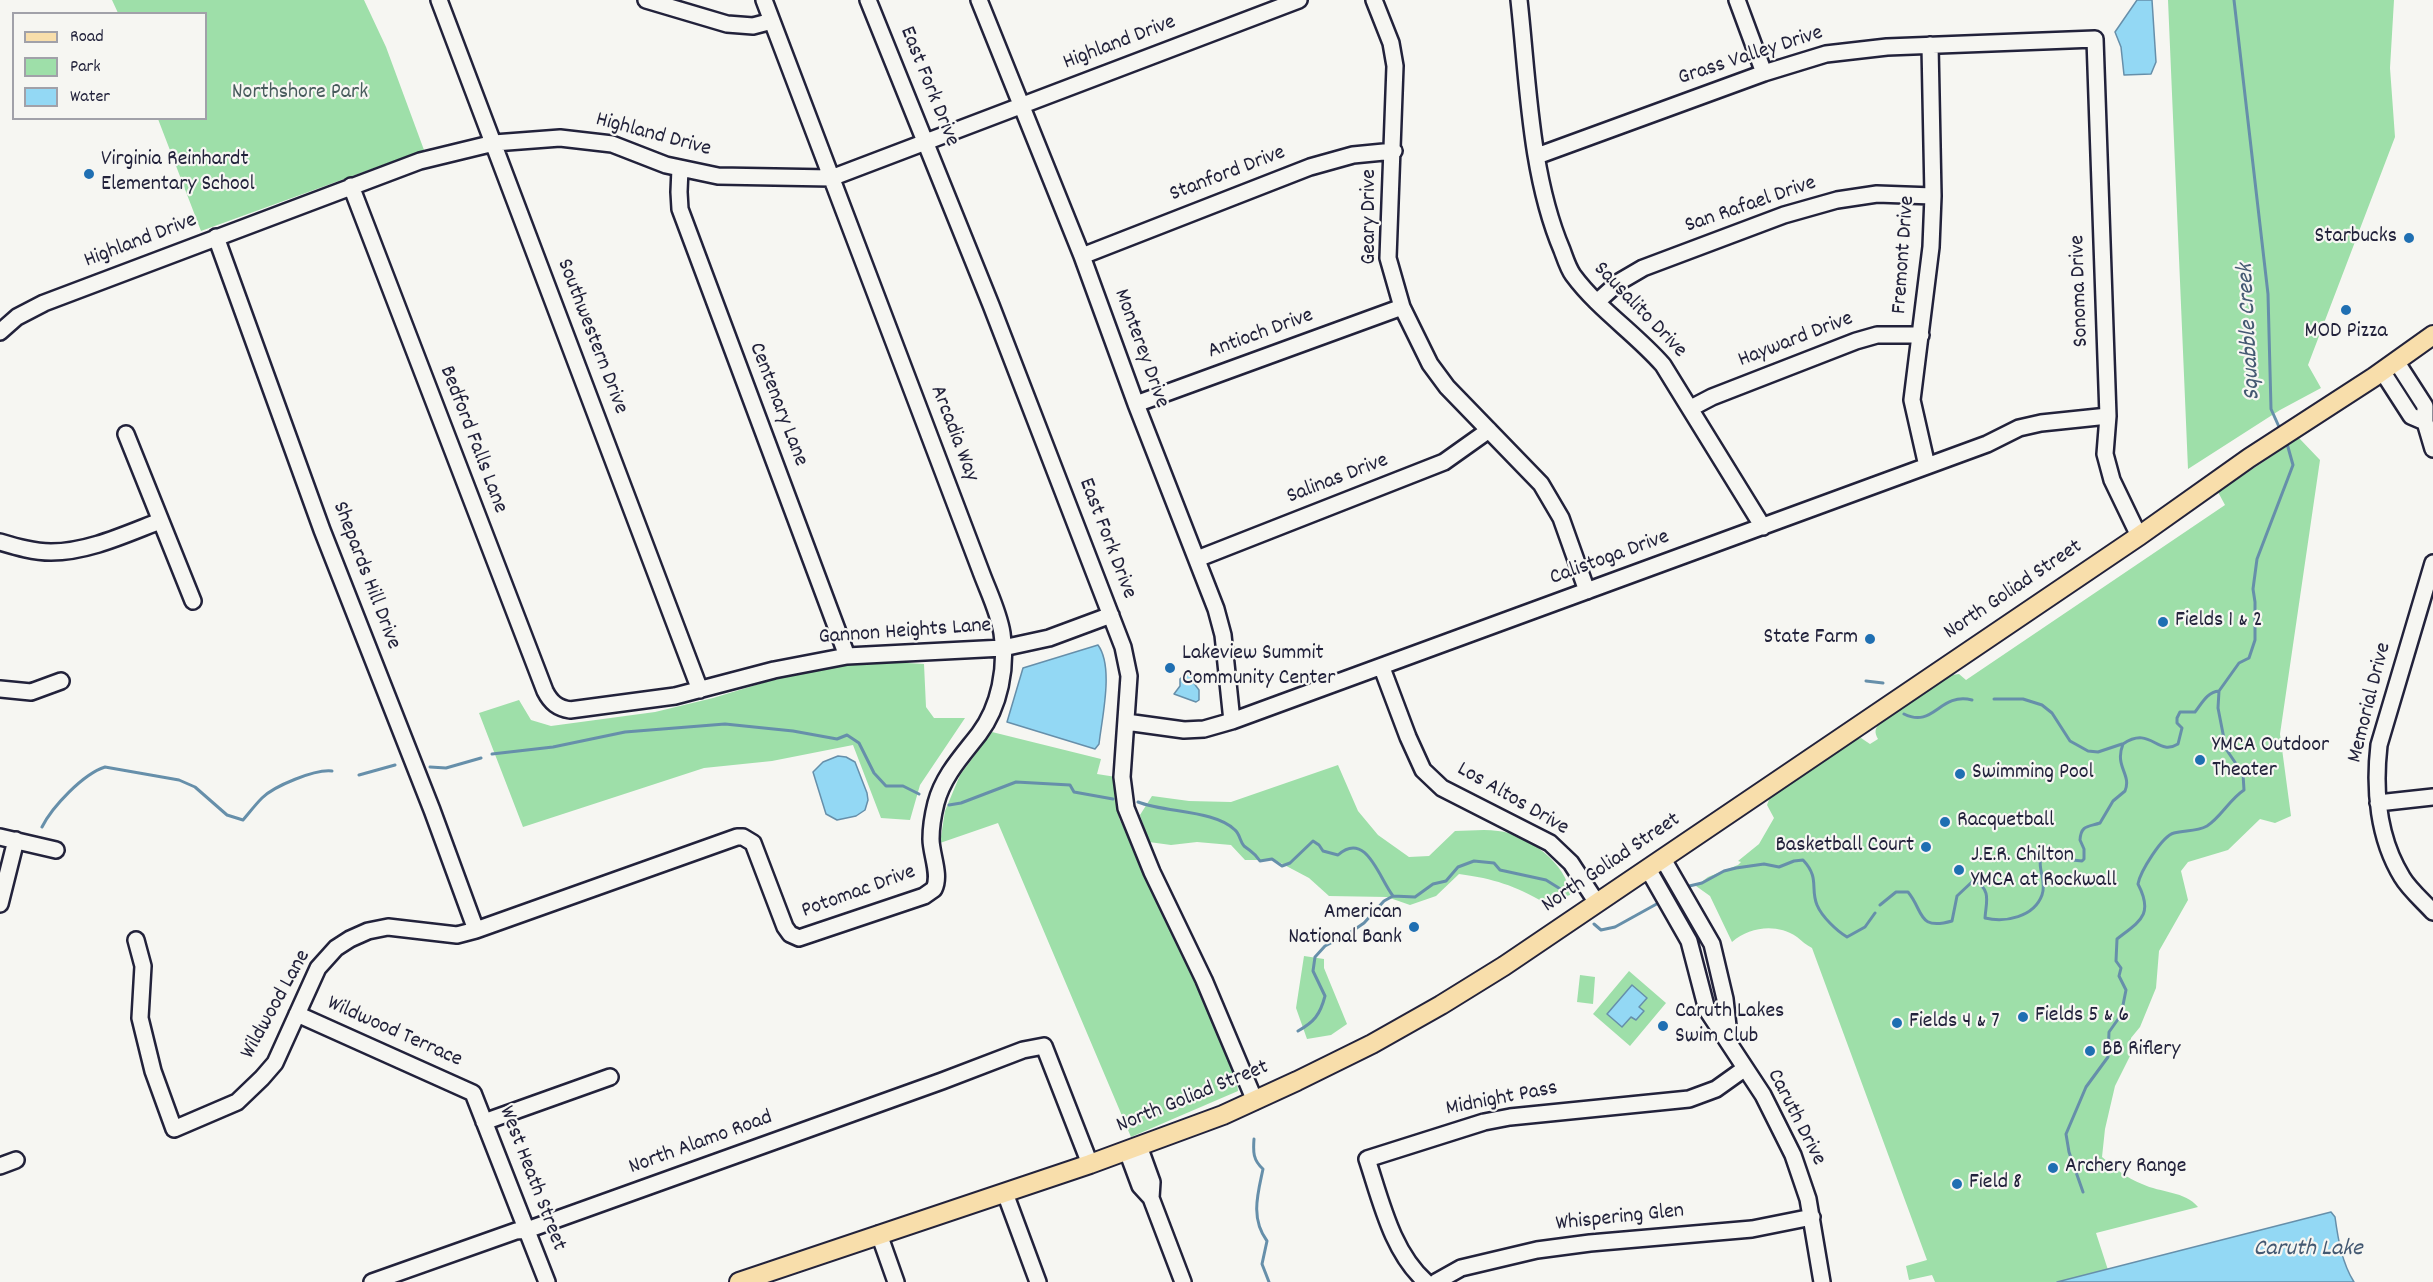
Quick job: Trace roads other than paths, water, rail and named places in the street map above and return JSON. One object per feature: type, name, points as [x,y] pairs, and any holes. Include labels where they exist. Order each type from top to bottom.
[{"type":"main road","name":"North Goliad Street","points":[[739,1282],[1090,1164],[1205,1122],[1255,1101],[1354,1053],[1441,1005],[1656,864],[2139,536],[2249,458],[2433,335]]},
{"type":"street","name":"Southwestern Drive","points":[[439,0],[700,690]]},
{"type":"street","points":[[646,0],[727,24],[753,26],[772,21]]},
{"type":"street","name":"Arcadia Way","points":[[764,0],[998,616],[1003,648],[1002,678],[991,713],[956,762],[937,799],[932,819],[931,838],[937,884]]},
{"type":"street","name":"East Fork Drive","points":[[868,0],[1124,647],[1129,676],[1122,777],[1126,808],[1152,872],[1204,980],[1255,1101]]},
{"type":"street","name":"Monterey Drive","points":[[979,0],[1082,256],[1136,404],[1216,609],[1223,635],[1232,722]]},
{"type":"street","name":"Highland Drive","points":[[0,332],[17,317],[44,303],[420,161],[494,143],[560,138],[612,144],[680,168],[718,176],[831,178],[1299,0]]},
{"type":"street","name":"Geary Drive","points":[[1374,0],[1391,43],[1395,66],[1394,152],[1388,258],[1402,307],[1434,370],[1447,387],[1541,484],[1549,496],[1561,518],[1587,591]]},
{"type":"street","name":"Sausalito Drive","points":[[1519,0],[1537,156],[1556,237],[1572,274],[1597,302],[1663,365],[1764,527]]},
{"type":"street","points":[[1737,0],[1764,72]]},
{"type":"street","name":"Grass Valley Drive","points":[[1537,156],[1764,72],[1826,54],[1930,45],[2095,39]]},
{"type":"street","name":"Sonoma Drive","points":[[2095,39],[2108,416],[2105,454],[2112,480],[2139,536]]},
{"type":"street","name":"Fremont Drive","points":[[1927,466],[1912,400],[1931,247],[1933,196],[1930,45]]},
{"type":"street","name":"Stanford Drive","points":[[1082,256],[1310,167],[1353,155],[1394,152]]},
{"type":"street","name":"Centenary Lane","points":[[680,168],[680,209],[847,656]]},
{"type":"street","name":"Bedford Falls Lane","points":[[351,186],[545,691],[549,700],[558,706]]},
{"type":"street","name":"San Rafael Drive","points":[[1597,302],[1620,282],[1643,268],[1784,215],[1838,200],[1877,194],[1933,196]]},
{"type":"street","name":"Shepards Hill Drive","points":[[216,237],[322,530],[432,810],[476,930]]},
{"type":"street","name":"Antioch Drive","points":[[1136,404],[1402,307]]},
{"type":"street","name":"Hayward Drive","points":[[1691,408],[1712,397],[1856,341],[1877,335],[1921,334]]},
{"type":"street","points":[[2389,366],[2411,416],[2425,422],[2433,449]]},
{"type":"street","name":"Calistoga Drive","points":[[1126,722],[1184,730],[1204,729],[1232,722],[1987,444],[2019,428],[2042,423],[2108,416]]},
{"type":"street","name":"Salinas Drive","points":[[1197,559],[1444,462],[1490,430]]},
{"type":"street","points":[[126,434],[193,601]]},
{"type":"street","points":[[0,542],[30,550],[65,551],[91,546],[160,521]]},
{"type":"street","name":"Memorial Drive","points":[[2433,563],[2379,745],[2375,775],[2385,841],[2402,878],[2433,912]]},
{"type":"street","name":"Gannon Heights Lane","points":[[558,706],[570,710],[663,698],[774,670],[847,656],[1003,648],[1049,638],[1112,615]]},
{"type":"street","name":"Los Altos Drive","points":[[1383,668],[1408,737],[1423,770],[1442,788],[1551,843],[1571,863],[1597,903]]},
{"type":"street","points":[[0,689],[31,692],[61,681]]},
{"type":"street","points":[[2378,803],[2433,797]]},
{"type":"street","points":[[0,837],[56,850]]},
{"type":"street","name":"Wildwood Lane","points":[[136,940],[143,966],[140,1018],[153,1071],[174,1129],[237,1102],[256,1084],[275,1063],[318,968],[336,948],[368,931],[388,927],[458,935],[737,837],[749,839],[756,849],[784,927],[794,937]]},
{"type":"street","points":[[0,904],[16,840]]},
{"type":"street","name":"Caruth Drive","points":[[1656,864],[1676,879],[1712,944],[1725,999],[1731,1050]]},
{"type":"street","name":"Caruth Drive","points":[[1656,864],[1659,887],[1689,941],[1707,1010],[1731,1050],[1763,1095],[1793,1155],[1812,1217],[1822,1282]]},
{"type":"street","name":"Potomac Drive","points":[[794,937],[799,939],[810,936],[924,896],[937,884]]},
{"type":"street","name":"Wildwood Terrace","points":[[297,1014],[473,1093]]},
{"type":"street","name":"North Alamo Road","points":[[372,1282],[516,1231],[527,1230],[942,1082],[1023,1050],[1044,1046],[1090,1164]]},
{"type":"street","name":"Midnight Pass","points":[[1426,1282],[1412,1269],[1388,1222],[1366,1159],[1484,1122],[1510,1117],[1689,1100],[1716,1089],[1744,1069]]},
{"type":"street","points":[[484,1122],[610,1077]]},
{"type":"street","name":"West Heath Street","points":[[473,1093],[547,1282]]},
{"type":"street","points":[[1133,1148],[1140,1186],[1151,1198],[1183,1282]]},
{"type":"street","points":[[0,1166],[16,1160]]},
{"type":"street","points":[[1005,1193],[1038,1282]]},
{"type":"street","name":"Whispering Glen","points":[[1436,1282],[1461,1268],[1537,1250],[1590,1243],[1752,1229],[1812,1217]]},
{"type":"street","points":[[879,1234],[896,1282]]},
{"type":"water","points":[[2137,0],[2152,0],[2156,62],[2151,74],[2124,75],[2121,47],[2115,32]]},
{"type":"water","points":[[1098,645],[1103,654],[1106,679],[1099,744],[1095,749],[1007,722],[1023,668]]},
{"type":"water","points":[[1187,672],[1193,674],[1193,682],[1199,690],[1199,700],[1196,702],[1174,694],[1180,686],[1180,679]]},
{"type":"water","points":[[838,756],[855,762],[868,800],[865,810],[856,816],[837,820],[826,814],[813,772],[823,762]]},
{"type":"water","points":[[1632,985],[1647,998],[1639,1007],[1644,1011],[1636,1020],[1631,1017],[1622,1027],[1607,1014]]},
{"type":"water","name":"Caruth Lake","points":[[2331,1212],[2335,1217],[2344,1259],[2354,1282],[2057,1282]]},
{"type":"waterway","name":"Squabble Creek","points":[[2234,0],[2268,294],[2271,409],[2280,429]]},
{"type":"waterway","name":"Squabble Creek","points":[[2083,1192],[2069,1152],[2066,1134],[2086,1087],[2108,1057],[2109,1032],[2121,1015],[2126,990],[2119,976],[2121,968],[2116,961],[2117,939],[2142,916],[2145,903],[2138,884],[2140,878],[2152,855],[2169,836],[2207,826],[2244,790],[2243,774],[2226,749],[2218,708],[2219,691],[2239,663],[2249,658],[2255,640],[2253,589],[2257,559],[2293,465],[2286,440]]},
{"type":"waterway","points":[[1866,681],[1883,683]]},
{"type":"waterway","points":[[1880,905],[1896,892],[1908,892],[1927,921],[1933,923],[1952,921],[1957,896],[1974,880],[1986,892],[1985,918],[2010,919],[2033,909],[2042,895],[2040,861],[2045,850],[2063,859],[2082,861],[2084,859],[2084,849],[2080,840],[2082,832],[2086,827],[2100,823],[2113,801],[2125,791],[2127,785],[2120,759],[2123,744],[2140,738],[2164,747],[2178,744],[2182,728],[2177,723],[2180,712],[2195,712],[2208,696],[2219,691]]},
{"type":"waterway","points":[[1994,699],[2023,699],[2042,705],[2052,713],[2070,741],[2088,751],[2098,752],[2122,744]]},
{"type":"waterway","points":[[1904,714],[1923,717],[1952,701],[1972,700]]},
{"type":"waterway","points":[[492,754],[553,747],[625,732],[725,724],[793,731],[837,739],[847,735],[859,743],[874,773],[886,786],[903,786],[919,794]]},
{"type":"waterway","points":[[430,767],[446,768],[481,758]]},
{"type":"waterway","points":[[359,775],[395,765]]},
{"type":"waterway","points":[[42,827],[69,792],[87,777],[105,767],[179,780],[195,787],[227,815],[243,820],[262,798],[276,788],[295,779],[332,771]]},
{"type":"waterway","points":[[949,805],[961,803],[1016,782],[1070,785],[1074,792],[1113,799]]},
{"type":"waterway","points":[[1138,802],[1215,819],[1237,832],[1244,846],[1260,861],[1272,859],[1282,866],[1290,863],[1313,841],[1323,851],[1338,855],[1348,849],[1356,848],[1371,859],[1393,896],[1415,897],[1433,884],[1446,881],[1458,867],[1474,861],[1494,863],[1500,870],[1546,880],[1562,890]]},
{"type":"waterway","points":[[1685,887],[1702,883],[1724,871],[1736,868],[1764,864],[1779,867],[1803,860],[1813,878],[1815,899],[1819,910],[1847,937],[1865,927],[1875,913]]},
{"type":"waterway","points":[[1298,1031],[1316,1017],[1325,996],[1313,971],[1315,957],[1325,946],[1364,923],[1384,901],[1393,896]]},
{"type":"waterway","points":[[1594,924],[1601,930],[1615,927],[1662,901]]},
{"type":"waterway","points":[[1254,1139],[1254,1156],[1263,1169],[1257,1214],[1258,1223],[1267,1241],[1262,1264],[1269,1282]]},
{"type":"place","name":"Virginia Reinhardt Elementary School","points":[[89,174]]},
{"type":"place","name":"Starbucks","points":[[2409,238]]},
{"type":"place","name":"MOD Pizza","points":[[2346,310]]},
{"type":"place","name":"Fields 1 & 2","points":[[2163,622]]},
{"type":"place","name":"State Farm","points":[[1870,639]]},
{"type":"place","name":"Lakeview Summit Community Center","points":[[1170,668]]},
{"type":"place","name":"YMCA Outdoor Theater","points":[[2200,760]]},
{"type":"place","name":"Swimming Pool","points":[[1960,774]]},
{"type":"place","name":"Racquetball","points":[[1945,822]]},
{"type":"place","name":"Basketball Court","points":[[1926,847]]},
{"type":"place","name":"J.E.R. Chilton YMCA at Rockwall","points":[[1959,870]]},
{"type":"place","name":"American National Bank","points":[[1414,927]]},
{"type":"place","name":"Fields 5 & 6","points":[[2023,1017]]},
{"type":"place","name":"Fields 4 & 7","points":[[1897,1023]]},
{"type":"place","name":"Caruth Lakes Swim Club","points":[[1663,1026]]},
{"type":"place","name":"BB Riflery","points":[[2090,1051]]},
{"type":"place","name":"Archery Range","points":[[2053,1168]]},
{"type":"place","name":"Field 8","points":[[1957,1184]]},
{"type":"park label","name":"Northshore Park","points":[[300,94]]}]
